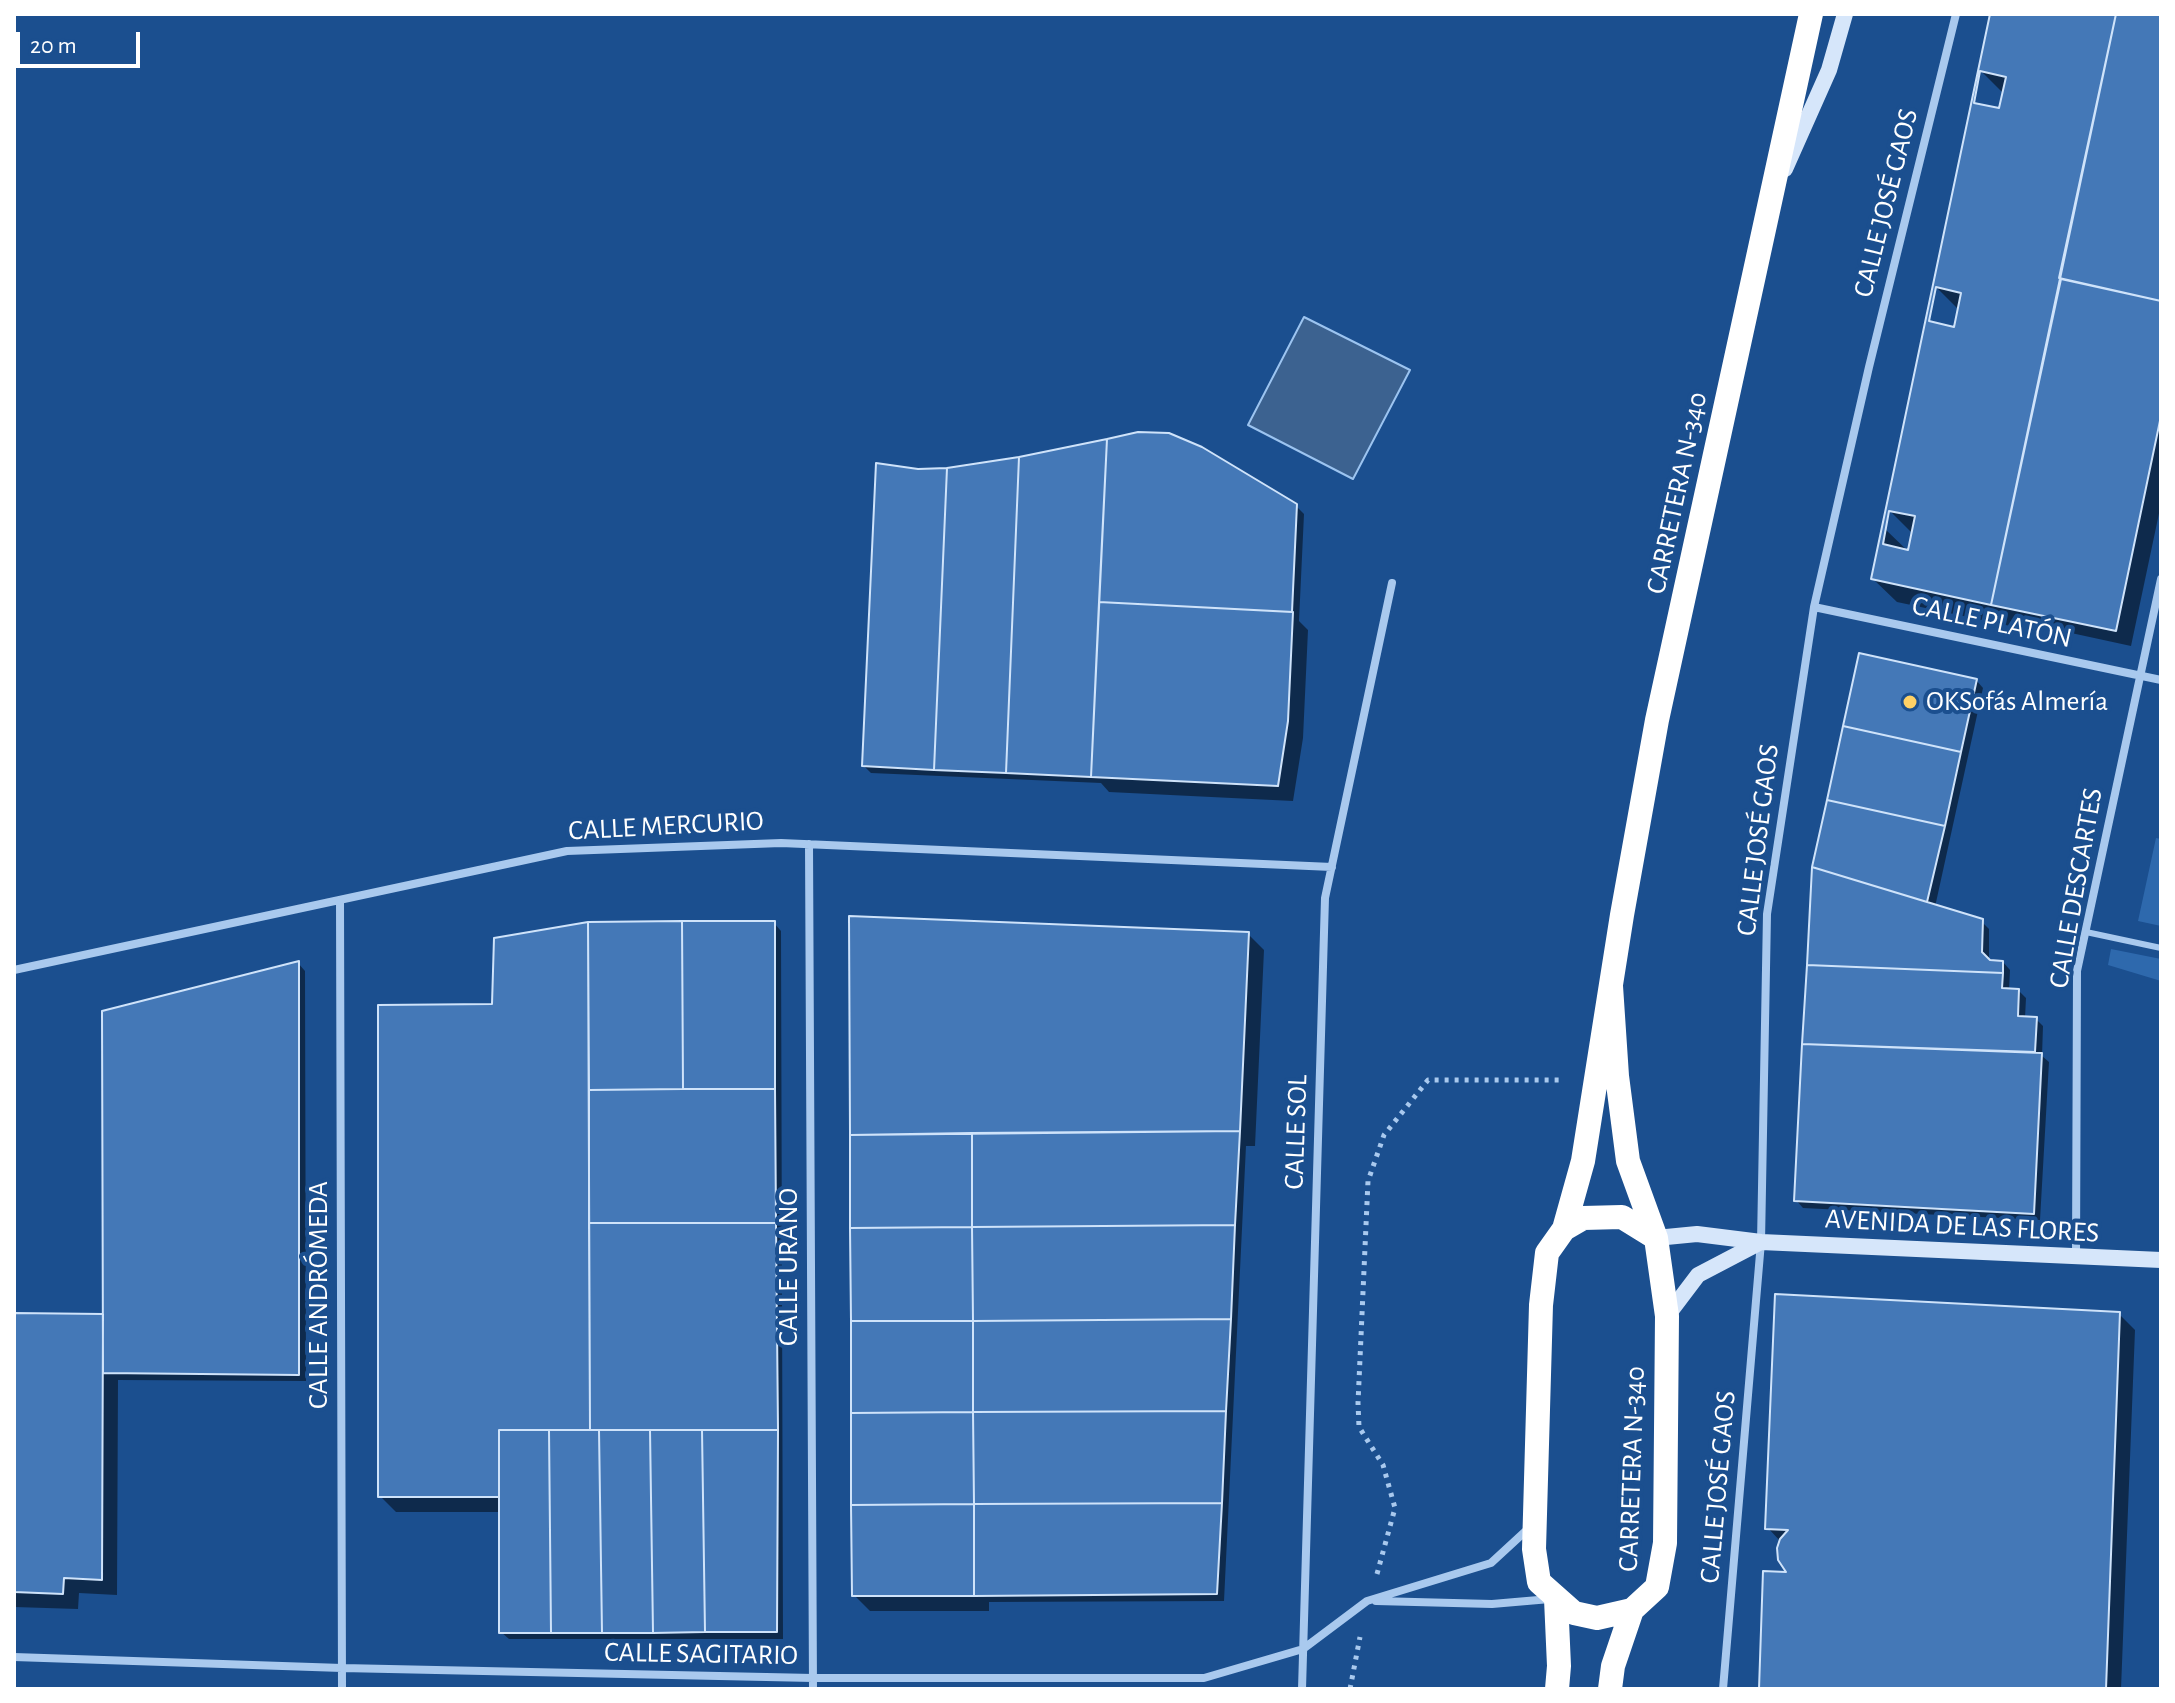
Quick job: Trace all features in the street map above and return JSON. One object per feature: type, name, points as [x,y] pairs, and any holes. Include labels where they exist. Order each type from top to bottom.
[{"type":"highway","name":"CARRETERA N-340","points":[[1611,986],[1617,1076],[1628,1161],[1656,1238],[1667,1316],[1665,1543],[1657,1587],[1632,1610],[1597,1618],[1574,1613],[1539,1582],[1534,1549],[1541,1305],[1547,1253],[1564,1229],[1583,1161],[1611,986],[1657,720],[1811,14]]},
{"type":"highway","points":[[1564,1229],[1583,1218],[1622,1217],[1656,1238]]},
{"type":"highway","name":"CARRETERA N-340","points":[[1556,1599],[1557,1689]]},
{"type":"highway","points":[[1610,1689],[1613,1666],[1632,1610]]},
{"type":"street","points":[[1770,203],[1829,70],[1845,14]]},
{"type":"street","name":"CALLE JOSÉ GAOS","points":[[1723,1689],[1761,1242],[1767,914],[1814,607],[1872,351],[1956,14]]},
{"type":"street","name":"CALLE DESCARTES","points":[[2076,1257],[2077,971],[2161,579]]},
{"type":"street","name":"CALLE SOL","points":[[1302,1689],[1324,914],[1392,583]]},
{"type":"street","name":"CALLE PLATÓN","points":[[1814,607],[2161,680]]},
{"type":"street","name":"CALLE MERCURIO","points":[[14,970],[567,851],[781,843],[1332,867]]},
{"type":"street","name":"CALLE URANO","points":[[809,844],[813,1689]]},
{"type":"street","name":"CALLE ANDRÓMEDA","points":[[340,900],[342,1689]]},
{"type":"street","name":"AVENIDA DE LAS FLORES","points":[[1656,1238],[1697,1234],[1761,1242],[2161,1260]]},
{"type":"street","points":[[1667,1316],[1698,1275],[1761,1242]]},
{"type":"street","name":"CALLE SAGITARIO","points":[[14,1657],[813,1678],[1204,1678],[1303,1649],[1367,1601],[1491,1563],[1535,1522]]},
{"type":"street","points":[[1367,1601],[1492,1604],[1556,1599]]},
{"type":"lane","points":[[2086,932],[2161,948]]},
{"type":"path","points":[[1350,1689],[1367,1601],[1389,1539],[1395,1508],[1383,1465],[1359,1427],[1358,1403],[1368,1181],[1384,1135],[1428,1080],[1540,1078],[1595,1083]]},
{"type":"shaded area","points":[[1304,317],[1410,370],[1353,479],[1248,425]]},
{"type":"shaded area","points":[[2156,838],[2161,839],[2161,926],[2138,921]]},
{"type":"shaded area","points":[[2111,949],[2161,959],[2161,981],[2108,965]]},
{"type":"building","points":[[1990,14],[2116,14],[1991,605],[1871,579]],"holes":[[[1980,71],[2006,77],[1999,108],[1974,103]],[[1936,287],[1961,293],[1954,327],[1929,321]],[[1889,511],[1915,516],[1908,550],[1883,544]]]},
{"type":"building","points":[[2116,14],[2161,14],[2161,301],[2059,278]]},
{"type":"building","points":[[2061,279],[2161,301],[2161,416],[2116,631],[1991,605]]},
{"type":"building","points":[[1138,432],[1169,433],[1202,447],[1297,504],[1292,612],[1099,602],[1107,439]]},
{"type":"building","points":[[1107,439],[1091,777],[1006,773],[1019,457]]},
{"type":"building","points":[[1019,457],[1006,773],[934,770],[947,468]]},
{"type":"building","points":[[876,463],[918,469],[947,468],[934,770],[862,766]]},
{"type":"building","points":[[1099,602],[1293,612],[1288,721],[1278,786],[1091,777]]},
{"type":"building","name":"OKSofás Almería","points":[[1859,653],[1977,679],[1961,752],[1843,726]]},
{"type":"building","points":[[1843,726],[1961,752],[1945,826],[1827,800]]},
{"type":"building","points":[[1827,800],[1945,826],[1927,902],[1812,867]]},
{"type":"building","points":[[1812,867],[1983,919],[1982,952],[1990,960],[2003,961],[2003,973],[1807,965]]},
{"type":"building","points":[[849,916],[1249,932],[1240,1131],[850,1135]]},
{"type":"building","points":[[682,921],[775,921],[775,1089],[683,1089]]},
{"type":"building","points":[[682,921],[683,1089],[589,1090],[588,922]]},
{"type":"building","points":[[588,922],[590,1430],[499,1430],[499,1497],[378,1497],[378,1005],[492,1004],[494,938]]},
{"type":"building","points":[[299,961],[299,1375],[103,1373],[102,1011]]},
{"type":"building","points":[[1807,965],[2003,973],[2002,988],[2019,989],[2018,1016],[2037,1017],[2035,1052],[1802,1044]]},
{"type":"building","points":[[1802,1044],[2042,1053],[2034,1214],[1794,1201]]},
{"type":"building","points":[[775,1089],[776,1223],[589,1223],[589,1090]]},
{"type":"building","points":[[1240,1131],[1235,1225],[972,1227],[972,1133]]},
{"type":"building","points":[[972,1133],[972,1227],[850,1228],[850,1135]]},
{"type":"building","points":[[589,1223],[776,1223],[778,1430],[590,1430]]},
{"type":"building","points":[[1235,1225],[1231,1319],[973,1321],[972,1227]]},
{"type":"building","points":[[972,1227],[973,1321],[851,1321],[850,1228]]},
{"type":"building","points":[[1775,1294],[2120,1312],[2106,1689],[1759,1689],[1763,1571],[1786,1572],[1778,1560],[1777,1548],[1788,1530],[1765,1529]]},
{"type":"building","points":[[14,1313],[103,1314],[102,1580],[64,1578],[63,1594],[14,1592]]},
{"type":"building","points":[[1231,1319],[1226,1411],[973,1412],[973,1321]]},
{"type":"building","points":[[851,1321],[973,1321],[973,1412],[851,1413]]},
{"type":"building","points":[[1226,1411],[1222,1503],[974,1504],[973,1412]]},
{"type":"building","points":[[973,1412],[974,1504],[851,1505],[851,1413]]},
{"type":"building","points":[[499,1430],[549,1430],[551,1633],[499,1633]]},
{"type":"building","points":[[549,1430],[599,1430],[602,1633],[551,1633]]},
{"type":"building","points":[[599,1430],[650,1430],[653,1633],[602,1633]]},
{"type":"building","points":[[650,1430],[702,1430],[705,1632],[653,1633]]},
{"type":"building","points":[[702,1430],[778,1430],[777,1632],[705,1632]]},
{"type":"building","points":[[1222,1503],[1217,1594],[974,1596],[974,1504]]},
{"type":"building","points":[[974,1504],[974,1596],[852,1596],[851,1505]]},
{"type":"place","name":"OKSofás Almería","points":[[1910,702]]}]
